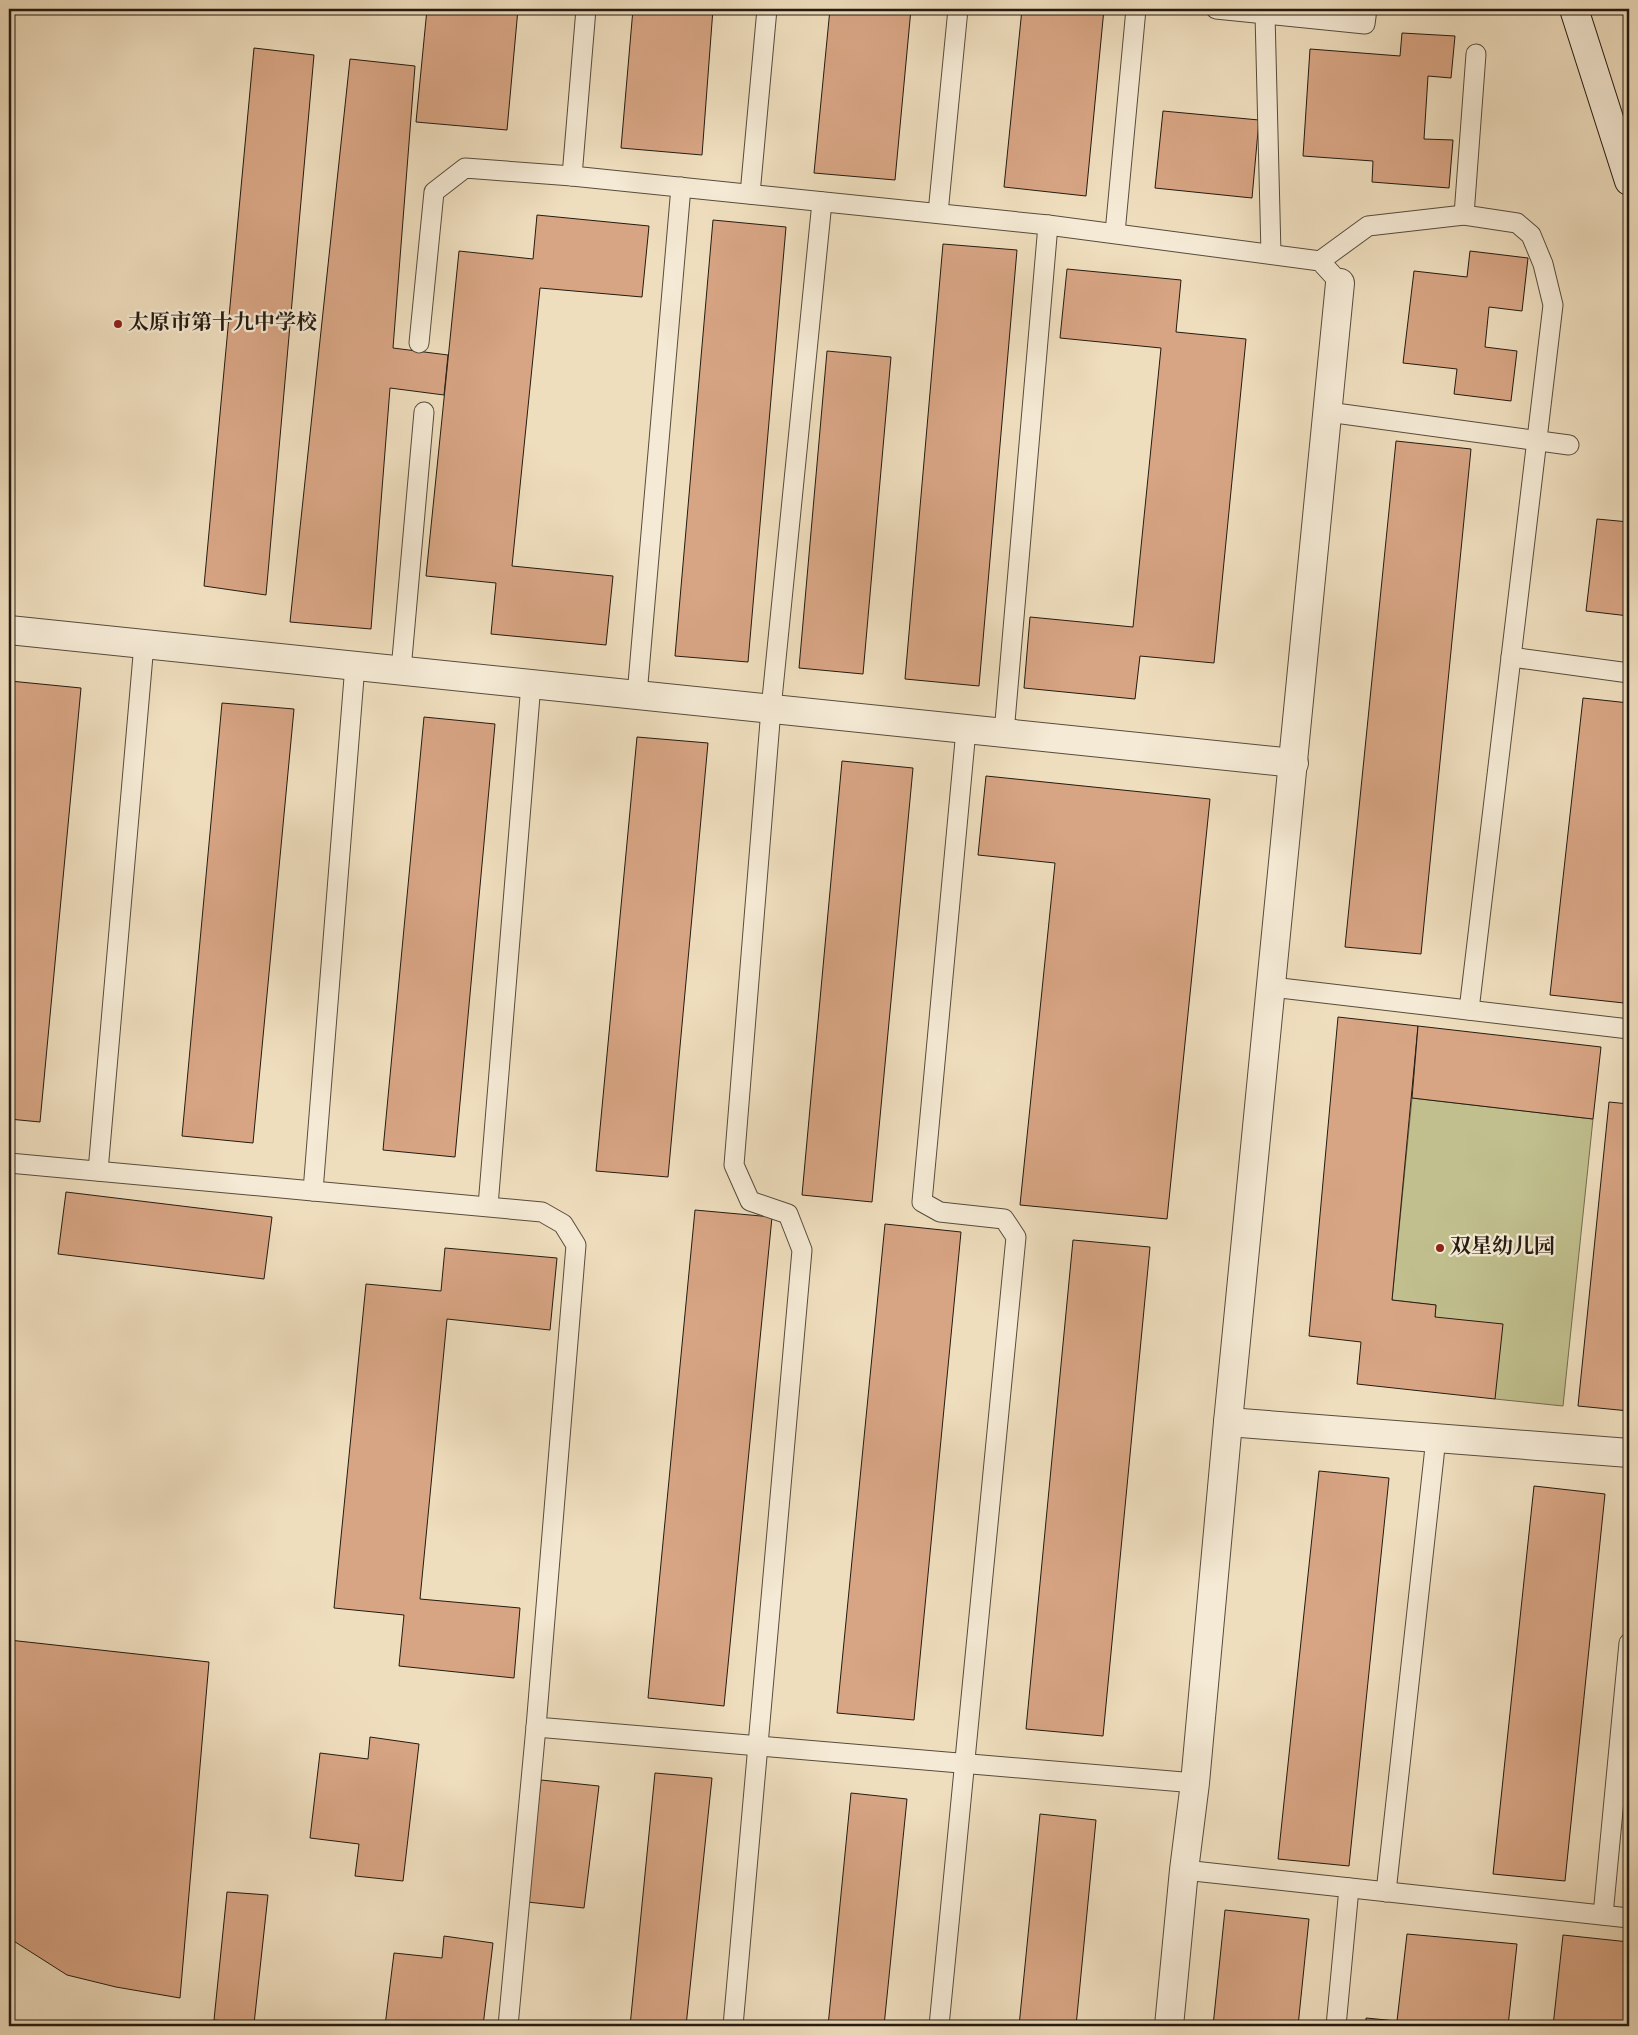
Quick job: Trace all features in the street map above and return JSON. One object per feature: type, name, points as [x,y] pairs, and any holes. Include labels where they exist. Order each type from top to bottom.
[{"type":"street","points":[[1574,9],[1629,181]]},
{"type":"street","points":[[1169,2026],[1184,1870],[1195,1783],[1228,1422],[1340,283]]},
{"type":"street","points":[[9,630],[1294,763]]},
{"type":"street","points":[[1228,1422],[1629,1452]]},
{"type":"lane","points":[[572,176],[586,9]]},
{"type":"lane","points":[[750,194],[767,9]]},
{"type":"lane","points":[[938,213],[958,9]]},
{"type":"lane","points":[[1115,233],[1136,9]]},
{"type":"lane","points":[[1216,9],[1365,24],[1367,9]]},
{"type":"lane","points":[[1266,14],[1271,254]]},
{"type":"lane","points":[[1464,215],[1476,54]]},
{"type":"lane","points":[[419,343],[434,192],[466,168],[572,176],[1048,224],[1320,260],[1340,283]]},
{"type":"lane","points":[[637,695],[681,187]]},
{"type":"lane","points":[[733,2026],[802,1250],[788,1214],[750,1201],[734,1165],[771,709],[822,202]]},
{"type":"lane","points":[[1320,260],[1368,226],[1464,215],[1517,223],[1531,235],[1543,264],[1553,305],[1470,1010]]},
{"type":"lane","points":[[1004,733],[1048,224]]},
{"type":"lane","points":[[401,670],[424,412]]},
{"type":"lane","points":[[1328,412],[1569,445]]},
{"type":"lane","points":[[98,1171],[144,644]]},
{"type":"lane","points":[[1511,657],[1629,673]]},
{"type":"lane","points":[[313,1191],[355,665]]},
{"type":"lane","points":[[488,1206],[531,684]]},
{"type":"lane","points":[[939,2026],[1016,1237],[1004,1219],[940,1212],[922,1202],[966,730]]},
{"type":"lane","points":[[1272,987],[1629,1029]]},
{"type":"lane","points":[[9,1163],[542,1212],[563,1224],[576,1245],[536,1727],[508,2026]]},
{"type":"lane","points":[[1386,1892],[1436,1438]]},
{"type":"lane","points":[[1603,1915],[1629,1643]]},
{"type":"lane","points":[[536,1727],[1195,1783]]},
{"type":"lane","points":[[1184,1870],[1629,1918]]},
{"type":"lane","points":[[1336,2026],[1349,1888]]},
{"type":"shaded area","points":[[1412,1098],[1593,1119],[1563,1406],[1495,1399],[1435,1317],[1436,1305],[1392,1300]]},
{"type":"building","points":[[427,9],[518,9],[507,130],[416,122]]},
{"type":"building","points":[[633,9],[713,9],[702,155],[621,148]]},
{"type":"building","points":[[830,9],[911,9],[895,180],[814,173]]},
{"type":"building","points":[[1022,9],[1104,9],[1086,196],[1004,187]]},
{"type":"building","points":[[1402,33],[1455,36],[1451,78],[1428,76],[1424,139],[1453,140],[1449,188],[1372,182],[1373,161],[1303,156],[1310,49],[1400,56]]},
{"type":"building","points":[[254,48],[314,55],[266,595],[204,586]]},
{"type":"building","points":[[350,59],[415,66],[393,348],[448,355],[444,395],[390,388],[371,629],[290,622]]},
{"type":"building","points":[[1163,111],[1259,120],[1252,198],[1155,188]]},
{"type":"building","points":[[537,215],[649,226],[642,297],[540,288],[512,566],[613,576],[606,645],[491,634],[496,583],[426,576],[459,251],[533,259]]},
{"type":"building","points":[[713,220],[786,227],[748,662],[675,656]]},
{"type":"building","points":[[943,244],[1017,250],[979,686],[905,679]]},
{"type":"building","points":[[1470,251],[1528,258],[1522,311],[1489,307],[1485,347],[1517,351],[1511,401],[1454,394],[1457,369],[1403,363],[1414,271],[1467,277]]},
{"type":"building","points":[[1067,269],[1181,280],[1176,332],[1246,339],[1214,663],[1140,656],[1135,699],[1024,688],[1030,617],[1133,627],[1161,348],[1060,338]]},
{"type":"building","points":[[827,351],[891,357],[863,674],[799,668]]},
{"type":"building","points":[[1396,441],[1471,449],[1421,954],[1345,947]]},
{"type":"building","points":[[1597,519],[1629,522],[1629,616],[1586,611]]},
{"type":"building","points":[[10,681],[81,688],[40,1122],[9,1119]]},
{"type":"building","points":[[1583,698],[1629,703],[1629,955],[1624,1003],[1550,995]]},
{"type":"building","points":[[222,703],[294,709],[253,1143],[182,1136]]},
{"type":"building","points":[[424,717],[495,724],[455,1157],[383,1150]]},
{"type":"building","points":[[637,737],[708,743],[668,1177],[596,1171]]},
{"type":"building","points":[[842,761],[913,768],[872,1202],[802,1195]]},
{"type":"building","points":[[986,776],[1210,799],[1167,1219],[1020,1205],[1055,863],[978,855]]},
{"type":"building","points":[[1338,1017],[1418,1026],[1392,1300],[1436,1305],[1435,1317],[1503,1324],[1495,1399],[1357,1384],[1361,1342],[1309,1336]]},
{"type":"building","points":[[1418,1026],[1601,1047],[1593,1119],[1412,1098]]},
{"type":"building","points":[[1609,1102],[1629,1104],[1629,1411],[1578,1406]]},
{"type":"building","points":[[66,1192],[272,1217],[264,1279],[58,1254]]},
{"type":"building","points":[[695,1210],[772,1217],[724,1706],[648,1698]]},
{"type":"building","points":[[885,1224],[961,1232],[914,1720],[837,1713]]},
{"type":"building","points":[[1073,1240],[1150,1247],[1103,1736],[1026,1729]]},
{"type":"building","points":[[445,1248],[557,1258],[550,1330],[447,1319],[420,1599],[520,1608],[514,1678],[399,1666],[404,1615],[334,1608],[366,1284],[441,1291]]},
{"type":"building","points":[[1319,1471],[1389,1478],[1349,1866],[1278,1859]]},
{"type":"building","points":[[1534,1486],[1605,1494],[1565,1881],[1493,1874]]},
{"type":"building","points":[[9,1640],[209,1662],[180,1998],[116,1987],[67,1975],[9,1938]]},
{"type":"building","points":[[370,1737],[419,1744],[403,1881],[355,1876],[359,1844],[310,1838],[320,1753],[368,1759]]},
{"type":"building","points":[[655,1773],[712,1778],[686,2026],[630,2026]]},
{"type":"building","points":[[541,1780],[599,1786],[584,1908],[527,1902]]},
{"type":"building","points":[[851,1793],[907,1799],[884,2026],[828,2026]]},
{"type":"building","points":[[1040,1814],[1096,1820],[1076,2026],[1019,2026]]},
{"type":"building","points":[[1629,1853],[1629,1903],[1624,1903]]},
{"type":"building","points":[[227,1892],[268,1895],[254,2024],[214,2020]]},
{"type":"building","points":[[1225,1910],[1309,1919],[1298,2026],[1213,2026]]},
{"type":"building","points":[[1407,1934],[1517,1944],[1508,2026],[1366,2026],[1366,2018],[1397,2021]]},
{"type":"building","points":[[1563,1935],[1629,1942],[1629,2026],[1553,2026]]},
{"type":"building","points":[[444,1936],[493,1943],[483,2026],[385,2026],[394,1953],[442,1958]]},
{"type":"place","name":"太原市第十九中学校","points":[[118,324]]},
{"type":"place","name":"双星幼儿园","points":[[1440,1248]]}]
